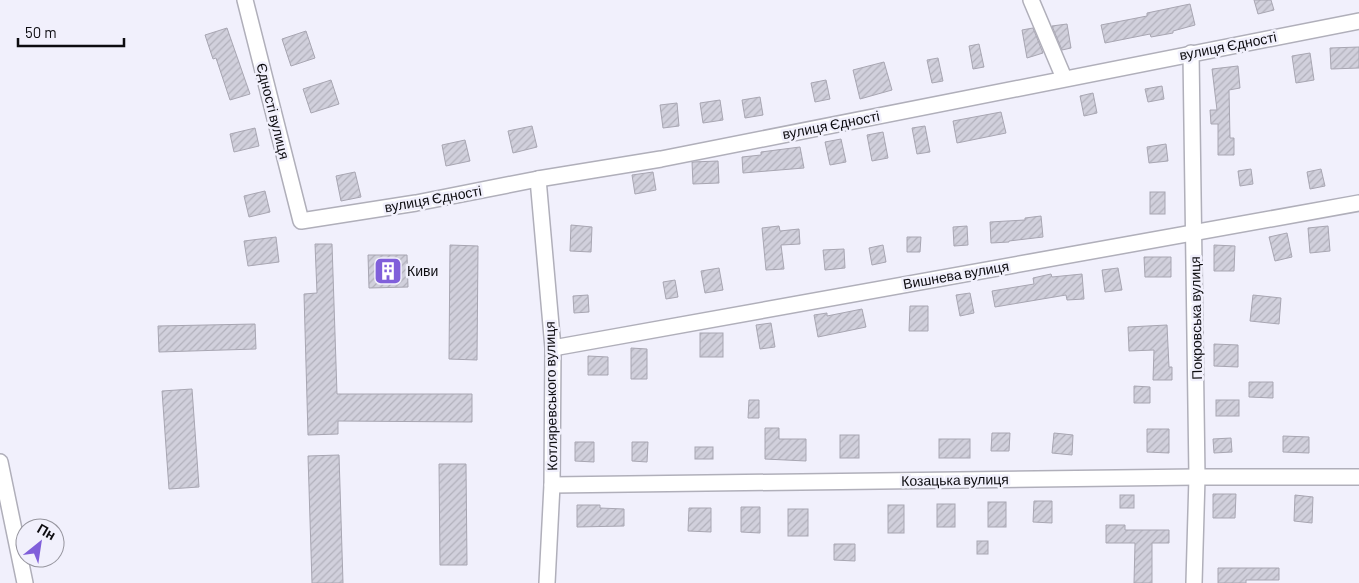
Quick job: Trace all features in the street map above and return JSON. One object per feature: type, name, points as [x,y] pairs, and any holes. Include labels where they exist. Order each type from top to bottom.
[{"type":"street","name":"Єдності вулиця","points":[[245,0],[301,221]]},
{"type":"street","points":[[1031,0],[1064,78]]},
{"type":"street","name":"вулиця Єдності","points":[[301,221],[416,203],[538,179],[661,159],[1359,21]]},
{"type":"street","name":"Покровська вулиця","points":[[1191,53],[1197,477],[1194,583]]},
{"type":"street","name":"Котляревського вулиця","points":[[538,179],[553,348],[552,485],[547,583]]},
{"type":"street","name":"Вишнева вулиця","points":[[553,348],[1359,203]]},
{"type":"street","points":[[0,462],[25,583]]},
{"type":"street","name":"Козацька вулиця","points":[[552,485],[1197,477],[1359,477]]},
{"type":"building","points":[[1254,0],[1271,0],[1274,10],[1258,14]]},
{"type":"building","points":[[1190,4],[1195,25],[1173,31],[1173,33],[1151,37],[1150,34],[1105,43],[1101,25],[1147,16],[1147,13]]},
{"type":"building","points":[[1067,24],[1071,48],[1062,50],[1052,26]]},
{"type":"building","points":[[227,28],[250,94],[230,100],[216,58],[213,59],[205,35]]},
{"type":"building","points":[[1033,28],[1043,53],[1027,58],[1022,30]]},
{"type":"building","points":[[306,31],[315,58],[291,66],[282,39]]},
{"type":"building","points":[[979,44],[984,67],[973,69],[969,46]]},
{"type":"building","points":[[1359,47],[1359,68],[1331,69],[1330,48]]},
{"type":"building","points":[[1310,53],[1314,80],[1296,83],[1292,56]]},
{"type":"building","points":[[938,58],[943,81],[932,83],[927,60]]},
{"type":"building","points":[[884,62],[892,90],[860,99],[853,70]]},
{"type":"building","points":[[1238,66],[1240,88],[1229,90],[1230,138],[1234,138],[1234,155],[1218,155],[1218,124],[1211,124],[1210,110],[1217,110],[1212,69]]},
{"type":"building","points":[[331,80],[339,104],[311,113],[303,89]]},
{"type":"building","points":[[826,80],[830,99],[815,102],[811,83]]},
{"type":"building","points":[[1162,86],[1164,99],[1148,102],[1145,89]]},
{"type":"building","points":[[1093,93],[1097,113],[1084,116],[1080,96]]},
{"type":"building","points":[[760,97],[763,115],[745,118],[742,100]]},
{"type":"building","points":[[720,100],[723,120],[703,123],[700,103]]},
{"type":"building","points":[[677,103],[679,126],[663,128],[660,105]]},
{"type":"building","points":[[1001,112],[1006,133],[957,143],[953,121]]},
{"type":"building","points":[[532,126],[537,147],[513,153],[508,131]]},
{"type":"building","points":[[925,126],[930,152],[917,154],[912,128]]},
{"type":"building","points":[[255,128],[259,146],[234,152],[230,134]]},
{"type":"building","points":[[883,132],[888,158],[872,161],[867,135]]},
{"type":"building","points":[[841,139],[846,162],[830,165],[825,142]]},
{"type":"building","points":[[465,140],[470,161],[446,166],[442,145]]},
{"type":"building","points":[[1166,144],[1168,161],[1149,163],[1147,147]]},
{"type":"building","points":[[800,147],[804,168],[743,173],[742,157],[761,155],[761,152]]},
{"type":"building","points":[[718,161],[719,183],[693,184],[692,162]]},
{"type":"building","points":[[1251,169],[1253,184],[1240,186],[1238,171]]},
{"type":"building","points":[[1321,169],[1325,186],[1310,189],[1307,172]]},
{"type":"building","points":[[355,172],[361,197],[341,201],[336,176]]},
{"type":"building","points":[[653,172],[656,190],[635,194],[632,175]]},
{"type":"building","points":[[265,191],[270,212],[249,217],[244,196]]},
{"type":"building","points":[[1150,192],[1165,192],[1165,214],[1150,214]]},
{"type":"building","points":[[1041,216],[1043,237],[991,243],[990,222],[1025,220],[1025,218]]},
{"type":"building","points":[[571,225],[592,227],[591,252],[570,251]]},
{"type":"building","points":[[779,226],[780,231],[799,229],[800,244],[781,245],[784,269],[766,270],[762,228]]},
{"type":"building","points":[[967,226],[968,245],[954,246],[953,227]]},
{"type":"building","points":[[1328,226],[1330,251],[1310,253],[1308,228]]},
{"type":"building","points":[[1287,233],[1292,257],[1275,261],[1269,237]]},
{"type":"building","points":[[276,237],[279,262],[248,266],[244,241]]},
{"type":"building","points":[[907,237],[921,237],[920,252],[907,252]]},
{"type":"building","points":[[315,244],[332,244],[337,394],[472,394],[472,422],[338,421],[338,434],[308,435],[304,294],[317,293]]},
{"type":"building","points":[[450,245],[478,246],[477,360],[449,359]]},
{"type":"building","points":[[883,245],[886,262],[872,265],[869,248]]},
{"type":"building","points":[[1214,245],[1235,246],[1234,271],[1214,271]]},
{"type":"building","points":[[844,249],[845,268],[825,270],[823,250]]},
{"type":"building","name":"Киви","points":[[368,255],[407,255],[408,287],[369,288]]},
{"type":"building","points":[[1144,257],[1171,257],[1171,277],[1145,277]]},
{"type":"building","points":[[719,268],[723,290],[705,293],[701,271]]},
{"type":"building","points":[[1118,268],[1122,290],[1105,292],[1102,270]]},
{"type":"building","points":[[1051,274],[1052,277],[1082,274],[1084,299],[1067,300],[1066,295],[995,307],[992,291],[1034,284],[1033,278]]},
{"type":"building","points":[[675,280],[678,297],[666,299],[663,282]]},
{"type":"building","points":[[970,293],[974,313],[960,316],[956,295]]},
{"type":"building","points":[[588,295],[589,312],[574,313],[573,296]]},
{"type":"building","points":[[1253,295],[1281,298],[1279,324],[1250,321]]},
{"type":"building","points":[[910,306],[928,306],[928,331],[909,331]]},
{"type":"building","points":[[862,309],[866,327],[818,337],[814,315],[827,313],[827,316]]},
{"type":"building","points":[[771,323],[775,347],[760,349],[756,325]]},
{"type":"building","points":[[255,324],[256,349],[159,352],[158,326]]},
{"type":"building","points":[[1167,325],[1169,367],[1172,367],[1172,380],[1153,380],[1154,350],[1129,351],[1128,327]]},
{"type":"building","points":[[700,333],[723,333],[723,357],[700,357]]},
{"type":"building","points":[[1214,344],[1238,345],[1238,367],[1214,366]]},
{"type":"building","points":[[631,348],[647,349],[647,379],[631,379]]},
{"type":"building","points":[[588,356],[608,357],[608,375],[588,375]]},
{"type":"building","points":[[1249,382],[1273,382],[1273,398],[1249,397]]},
{"type":"building","points":[[1134,386],[1150,387],[1150,403],[1134,403]]},
{"type":"building","points":[[192,389],[199,487],[169,489],[162,391]]},
{"type":"building","points":[[749,400],[759,400],[759,418],[748,418]]},
{"type":"building","points":[[1216,400],[1239,400],[1239,416],[1216,416]]},
{"type":"building","points":[[765,428],[779,428],[779,439],[806,439],[806,461],[765,459]]},
{"type":"building","points":[[1147,429],[1169,429],[1169,453],[1147,452]]},
{"type":"building","points":[[992,433],[1010,433],[1009,451],[991,451]]},
{"type":"building","points":[[1054,433],[1073,435],[1072,455],[1052,453]]},
{"type":"building","points":[[840,435],[859,435],[859,458],[840,458]]},
{"type":"building","points":[[1283,436],[1309,437],[1309,453],[1283,452]]},
{"type":"building","points":[[1231,438],[1232,452],[1214,453],[1213,439]]},
{"type":"building","points":[[939,439],[970,439],[970,458],[939,458]]},
{"type":"building","points":[[575,442],[594,442],[594,462],[575,461]]},
{"type":"building","points":[[632,442],[648,442],[647,462],[632,461]]},
{"type":"building","points":[[695,447],[713,447],[713,459],[695,459]]},
{"type":"building","points":[[339,455],[343,583],[312,583],[308,456]]},
{"type":"building","points":[[439,464],[466,464],[467,565],[440,565]]},
{"type":"building","points":[[1213,494],[1236,494],[1235,518],[1213,518]]},
{"type":"building","points":[[1120,495],[1134,495],[1134,508],[1120,508]]},
{"type":"building","points":[[1295,495],[1313,497],[1312,523],[1294,521]]},
{"type":"building","points":[[1034,501],[1052,501],[1052,523],[1033,522]]},
{"type":"building","points":[[988,502],[1006,502],[1006,527],[988,527]]},
{"type":"building","points":[[937,504],[955,504],[955,527],[937,527]]},
{"type":"building","points":[[577,505],[600,505],[600,508],[624,509],[624,526],[577,527]]},
{"type":"building","points":[[888,505],[904,505],[904,533],[888,533]]},
{"type":"building","points":[[741,507],[760,507],[760,533],[741,532]]},
{"type":"building","points":[[689,508],[711,508],[711,532],[688,531]]},
{"type":"building","points":[[788,509],[808,509],[808,536],[788,536]]},
{"type":"building","points":[[1106,525],[1125,525],[1125,530],[1169,530],[1169,543],[1152,543],[1152,583],[1134,583],[1135,543],[1106,543]]},
{"type":"building","points":[[977,541],[988,541],[988,554],[977,554]]},
{"type":"building","points":[[834,544],[855,544],[855,561],[834,560]]},
{"type":"building","points":[[1218,568],[1279,568],[1279,580],[1246,580],[1246,583],[1218,583]]},
{"type":"place","name":"Киви","points":[[388,271]]}]
